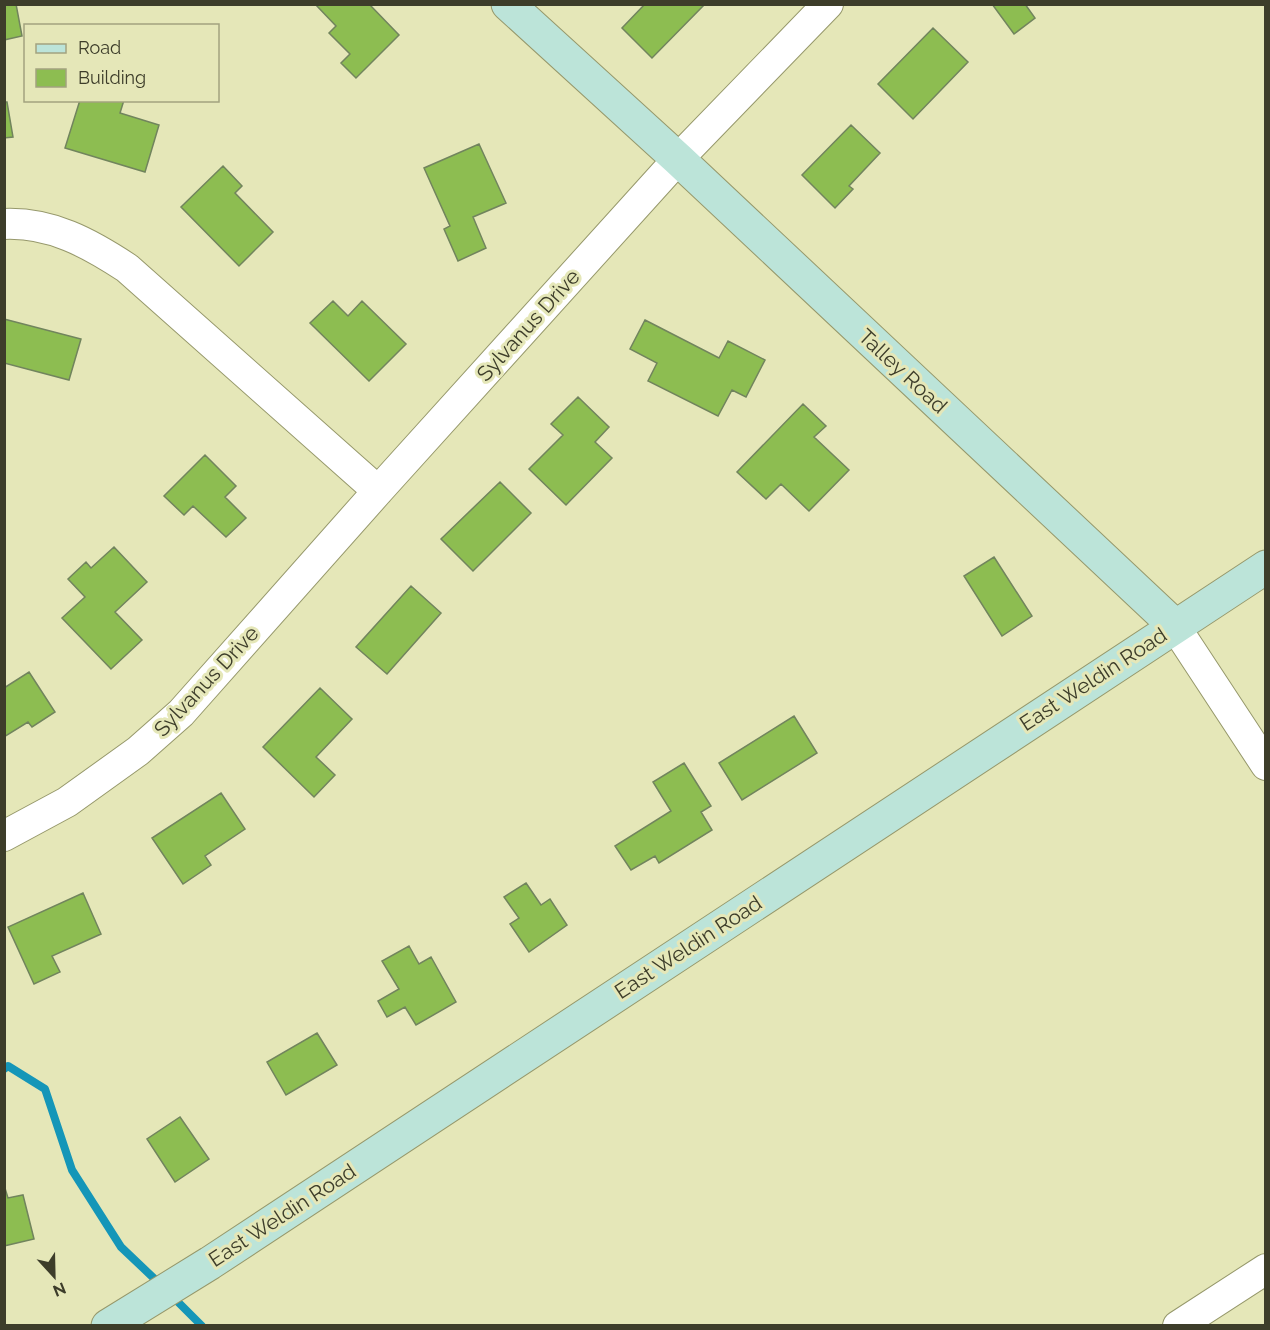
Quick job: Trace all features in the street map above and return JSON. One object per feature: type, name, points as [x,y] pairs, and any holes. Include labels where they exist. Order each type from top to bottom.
[{"type":"street","name":"Talley Road","points":[[508,4],[678,159],[1174,626],[1266,765]]},
{"type":"street","name":"Sylvanus Drive","points":[[4,836],[67,802],[138,751],[181,713],[678,159],[828,4]]},
{"type":"street","points":[[4,224],[27,223],[63,233],[91,244],[128,268],[378,491]]},
{"type":"street","name":"East Weldin Road","points":[[117,1320],[210,1263],[1266,567]]},
{"type":"street","points":[[1178,1326],[1266,1269]]},
{"type":"building","points":[[4,4],[16,4],[22,36],[4,40]]},
{"type":"building","points":[[315,4],[369,4],[399,35],[356,78],[341,63],[350,54],[329,33],[336,26]]},
{"type":"building","points":[[645,4],[705,4],[652,58],[622,28]]},
{"type":"building","points":[[992,4],[1025,4],[1035,18],[1014,34]]},
{"type":"building","points":[[933,28],[968,62],[913,119],[878,84]]},
{"type":"building","points":[[4,102],[7,102],[13,137],[4,138]]},
{"type":"building","points":[[79,102],[123,102],[120,113],[159,125],[145,172],[65,148]]},
{"type":"building","points":[[851,125],[880,153],[849,186],[853,189],[835,208],[802,175]]},
{"type":"building","points":[[479,144],[506,203],[473,217],[486,248],[458,261],[444,229],[450,226],[424,168]]},
{"type":"building","points":[[223,166],[242,186],[235,193],[273,232],[239,266],[181,207]]},
{"type":"building","points":[[333,301],[348,316],[362,301],[406,344],[369,381],[310,323]]},
{"type":"building","points":[[4,319],[81,339],[69,380],[4,363]]},
{"type":"building","points":[[645,320],[719,358],[728,341],[765,360],[746,397],[732,390],[718,416],[648,381],[657,363],[630,349]]},
{"type":"building","points":[[578,397],[609,427],[595,442],[612,458],[566,505],[529,469],[563,435],[551,424]]},
{"type":"building","points":[[803,404],[826,426],[814,437],[849,470],[809,511],[781,484],[766,499],[737,472]]},
{"type":"building","points":[[205,455],[236,486],[225,497],[246,518],[226,537],[193,506],[184,515],[164,496]]},
{"type":"building","points":[[500,482],[531,513],[473,571],[441,539]]},
{"type":"building","points":[[114,547],[147,582],[115,612],[142,640],[111,669],[62,618],[85,597],[68,579],[86,562],[91,568]]},
{"type":"building","points":[[994,557],[1032,616],[1002,636],[964,576]]},
{"type":"building","points":[[411,586],[441,613],[387,674],[356,647]]},
{"type":"building","points":[[29,672],[55,712],[32,727],[28,722],[4,737],[4,688]]},
{"type":"building","points":[[320,688],[352,719],[316,757],[335,775],[314,797],[263,747]]},
{"type":"building","points":[[794,716],[817,753],[742,800],[719,763]]},
{"type":"building","points":[[684,763],[711,806],[701,812],[712,830],[659,863],[655,856],[631,870],[615,846],[671,811],[653,782]]},
{"type":"building","points":[[221,793],[245,829],[205,856],[211,865],[183,884],[152,838]]},
{"type":"building","points":[[526,883],[541,905],[550,899],[567,925],[529,952],[510,924],[519,918],[504,897]]},
{"type":"building","points":[[83,893],[101,934],[52,956],[60,972],[34,984],[8,927]]},
{"type":"building","points":[[409,946],[419,964],[431,957],[456,1002],[416,1025],[405,1007],[387,1017],[378,1001],[399,989],[382,961]]},
{"type":"building","points":[[317,1033],[337,1065],[286,1095],[267,1062]]},
{"type":"building","points":[[180,1117],[209,1159],[175,1182],[147,1139]]},
{"type":"building","points":[[4,1185],[8,1198],[23,1195],[34,1239],[4,1246]]},
{"type":"waterway","points":[[4,1069],[8,1066],[45,1089],[72,1170],[121,1247],[161,1285]]},
{"type":"waterway","points":[[170,1294],[202,1326]]}]
